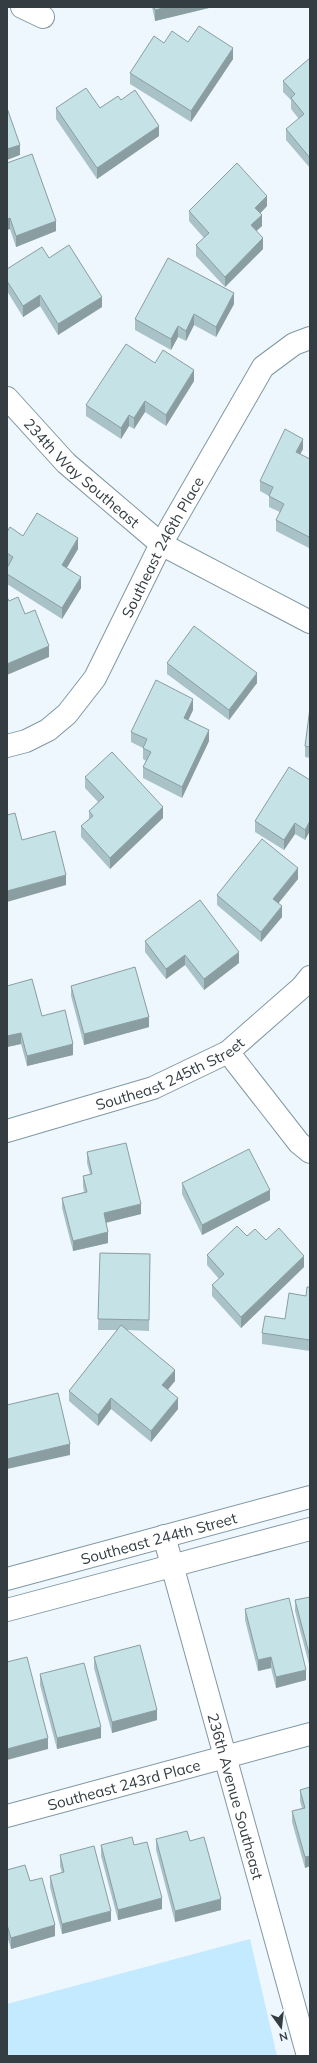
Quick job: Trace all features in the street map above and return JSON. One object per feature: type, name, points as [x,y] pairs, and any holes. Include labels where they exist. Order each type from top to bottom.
[{"type":"street","points":[[22,7],[43,17]]},
{"type":"street","name":"Southeast 246th Place","points":[[7,746],[26,741],[48,730],[67,714],[95,678],[161,544],[264,367],[294,344],[310,338]]},
{"type":"street","name":"234th Way Southeast","points":[[7,398],[66,463],[161,544],[310,622]]},
{"type":"street","name":"Southeast 245th Street","points":[[7,1131],[153,1088],[228,1052],[302,987],[310,977]]},
{"type":"street","points":[[228,1052],[299,1143],[310,1152]]},
{"type":"street","name":"Southeast 244th Street","points":[[7,1579],[310,1497]]},
{"type":"street","name":"Southeast 244th Street","points":[[7,1610],[310,1529]]},
{"type":"street","name":"236th Avenue Southeast","points":[[164,1536],[308,2056]]},
{"type":"street","name":"Southeast 243rd Place","points":[[7,1816],[310,1734]]},
{"type":"shaded area","points":[[250,1939],[277,2056],[7,2056],[7,2004]]},
{"type":"building","points":[[154,7],[167,7],[155,10]]},
{"type":"building","points":[[199,26],[233,48],[191,111],[130,73],[154,36],[164,43],[172,31],[188,42]]},
{"type":"building","points":[[310,58],[310,158],[286,129],[304,114],[291,98],[295,94],[283,81]]},
{"type":"building","points":[[86,88],[100,108],[118,96],[121,100],[135,90],[159,126],[97,168],[56,108]]},
{"type":"building","points":[[7,108],[20,145],[7,149]]},
{"type":"building","points":[[32,154],[56,221],[16,236],[10,218],[7,219],[7,163]]},
{"type":"building","points":[[237,163],[267,196],[255,208],[262,215],[251,225],[263,238],[225,277],[196,245],[209,233],[189,211]]},
{"type":"building","points":[[69,245],[102,297],[58,324],[40,295],[23,306],[7,281],[7,269],[42,247],[49,258]]},
{"type":"building","points":[[168,258],[234,293],[216,327],[194,314],[186,331],[178,326],[171,339],[135,319]]},
{"type":"building","points":[[126,344],[155,363],[163,350],[194,370],[166,415],[145,401],[134,418],[129,415],[121,428],[86,405]]},
{"type":"building","points":[[285,429],[303,439],[296,452],[310,459],[309,537],[276,520],[284,504],[269,496],[273,487],[260,481]]},
{"type":"building","points":[[37,513],[78,538],[62,565],[81,577],[62,608],[7,574],[7,568],[13,557],[7,553],[7,532],[10,527],[23,536]]},
{"type":"building","points":[[7,597],[9,601],[18,597],[25,614],[35,610],[49,646],[7,664]]},
{"type":"building","points":[[194,626],[257,673],[229,710],[167,663]]},
{"type":"building","points":[[156,680],[193,699],[184,718],[209,730],[182,787],[143,767],[151,752],[143,748],[147,739],[131,732]]},
{"type":"building","points":[[310,708],[310,747],[305,746]]},
{"type":"building","points":[[112,752],[163,807],[110,858],[81,826],[93,816],[89,811],[104,797],[85,777]]},
{"type":"building","points":[[289,767],[310,780],[310,821],[305,830],[295,823],[284,840],[255,821]]},
{"type":"building","points":[[15,813],[22,840],[55,831],[66,875],[7,891],[7,815]]},
{"type":"building","points":[[262,839],[298,868],[273,899],[282,906],[261,932],[217,895]]},
{"type":"building","points":[[200,900],[239,952],[204,979],[185,955],[166,969],[145,941]]},
{"type":"building","points":[[135,967],[149,1017],[84,1034],[71,986]]},
{"type":"building","points":[[32,979],[42,1016],[65,1010],[73,1044],[27,1056],[21,1033],[7,1036],[7,986]]},
{"type":"building","points":[[126,1143],[141,1204],[104,1213],[108,1232],[73,1241],[62,1198],[87,1192],[83,1176],[92,1174],[87,1152]]},
{"type":"building","points":[[249,1149],[270,1190],[202,1225],[182,1183]]},
{"type":"building","points":[[237,1226],[247,1236],[255,1229],[266,1240],[279,1228],[304,1256],[241,1317],[212,1285],[224,1274],[207,1255]]},
{"type":"building","points":[[100,1253],[150,1254],[149,1320],[98,1319]]},
{"type":"building","points":[[307,1287],[310,1287],[310,1340],[262,1333],[265,1316],[285,1319],[289,1293],[306,1296]]},
{"type":"building","points":[[121,1325],[175,1370],[162,1385],[178,1398],[151,1431],[111,1398],[98,1415],[69,1391]]},
{"type":"building","points":[[58,1393],[70,1444],[7,1459],[7,1405]]},
{"type":"building","points":[[310,1597],[310,1657],[295,1600]]},
{"type":"building","points":[[289,1598],[306,1670],[276,1677],[271,1657],[258,1660],[245,1609]]},
{"type":"building","points":[[140,1645],[157,1710],[112,1722],[94,1657]]},
{"type":"building","points":[[27,1657],[48,1738],[7,1749],[7,1662]]},
{"type":"building","points":[[84,1663],[101,1727],[57,1738],[40,1674]]},
{"type":"building","points":[[310,1787],[310,1856],[305,1857],[292,1811],[305,1808],[300,1790]]},
{"type":"building","points":[[187,1831],[190,1841],[204,1837],[221,1899],[175,1911],[156,1839]]},
{"type":"building","points":[[132,1837],[134,1845],[147,1842],[162,1898],[118,1910],[101,1845]]},
{"type":"building","points":[[94,1846],[111,1911],[62,1924],[50,1876],[64,1872],[60,1855]]},
{"type":"building","points":[[25,1865],[30,1881],[42,1878],[55,1925],[11,1938],[7,1925],[7,1870]]}]
